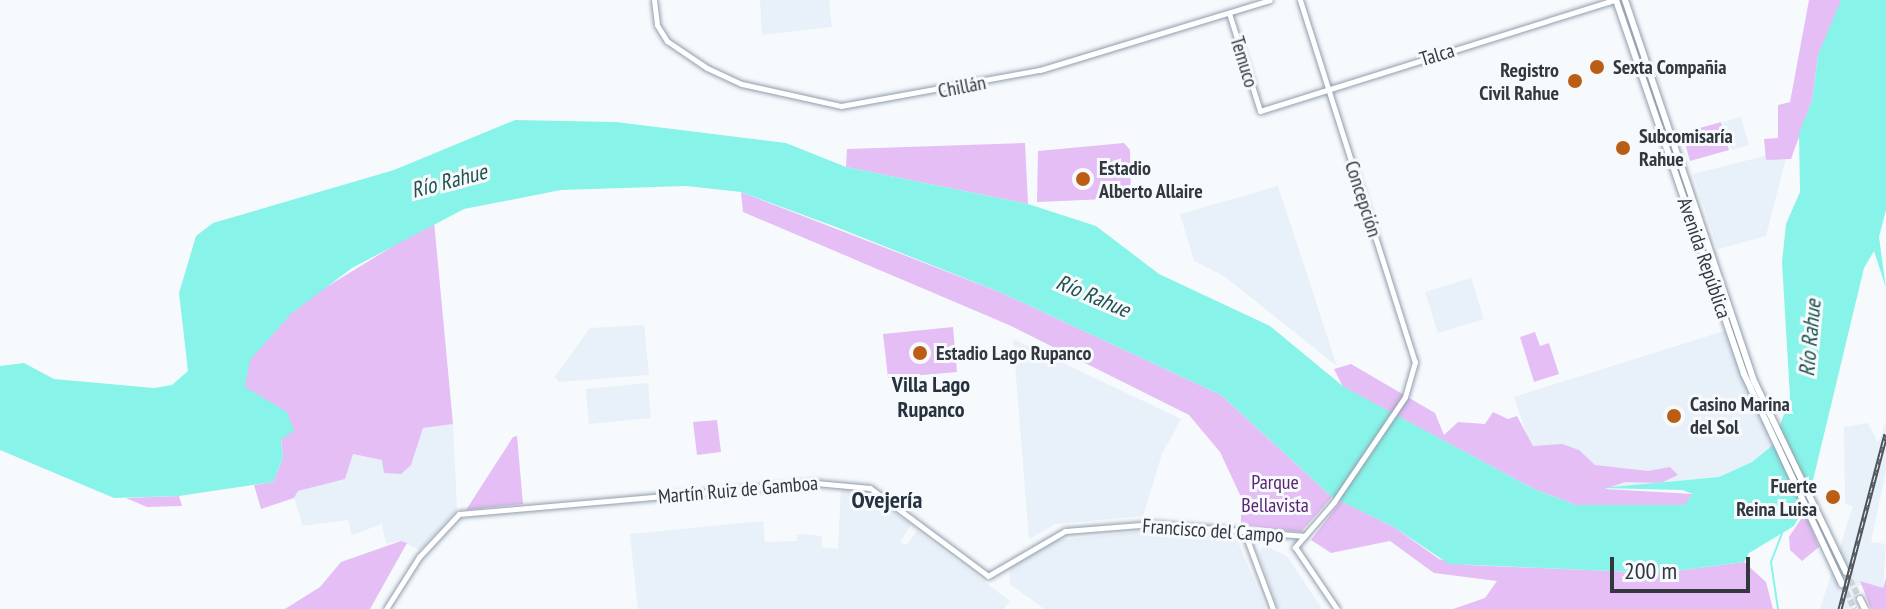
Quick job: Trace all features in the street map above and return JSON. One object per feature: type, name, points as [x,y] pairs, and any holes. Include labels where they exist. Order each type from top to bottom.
[{"type":"main road","name":"Avenida República","points":[[1616,0],[1738,358],[1846,572]]},
{"type":"main road","name":"Avenida República","points":[[1625,0],[1767,417],[1842,584]]},
{"type":"main road","points":[[1662,133],[1671,134]]},
{"type":"main road","points":[[1860,599],[1865,609]]},
{"type":"street","name":"Chillán","points":[[654,0],[661,33],[728,79],[841,106],[1040,70],[1270,0]]},
{"type":"street","name":"Concepción","points":[[1300,0],[1415,362],[1405,397],[1334,502],[1306,535]]},
{"type":"street","name":"Talca","points":[[1260,111],[1616,0]]},
{"type":"street","name":"Temuco","points":[[1229,13],[1260,111]]},
{"type":"street","name":"Martín Ruiz de Gamboa","points":[[386,609],[419,557],[459,514],[855,483],[870,488],[988,576]]},
{"type":"street","name":"Francisco del Campo","points":[[988,576],[1065,531],[1146,524],[1276,537],[1306,535]]},
{"type":"street","points":[[1245,533],[1273,609]]},
{"type":"street","points":[[1295,547],[1306,535]]},
{"type":"street","points":[[1276,537],[1295,547],[1337,609]]},
{"type":"shaded area","points":[[760,0],[829,0],[832,27],[762,35]]},
{"type":"shaded area","points":[[1741,117],[1749,145],[1731,150],[1723,122]]},
{"type":"shaded area","points":[[1788,150],[1766,236],[1718,249],[1693,174]]},
{"type":"shaded area","points":[[1278,186],[1337,366],[1224,276],[1194,261],[1180,214]]},
{"type":"shaded area","points":[[1471,278],[1484,319],[1438,333],[1425,292]]},
{"type":"shaded area","points":[[644,325],[649,375],[559,382],[555,377],[590,328]]},
{"type":"shaded area","points":[[1724,331],[1773,445],[1752,462],[1719,477],[1601,488],[1531,447],[1514,397]]},
{"type":"shaded area","points":[[1013,339],[1181,419],[1162,454],[1143,516],[1056,524],[1029,539]]},
{"type":"shaded area","points":[[648,383],[651,418],[589,424],[586,389]]},
{"type":"shaded area","points":[[1886,421],[1886,470],[1871,542],[1886,544],[1883,589],[1859,585],[1853,609],[1820,609],[1853,506],[1845,504],[1844,427],[1868,423],[1878,443]]},
{"type":"shaded area","points":[[453,424],[457,510],[420,550],[401,541],[386,544],[382,524],[352,535],[348,520],[303,526],[294,498],[297,491],[345,479],[353,454],[382,460],[423,428]]},
{"type":"shaded area","points":[[841,488],[868,493],[911,525],[900,542],[906,545],[917,531],[1010,601],[1004,609],[638,609],[630,534],[763,521],[765,542],[797,541],[797,535],[806,534],[822,536],[822,547],[838,549]]},
{"type":"shaded area","points":[[1145,531],[1237,540],[1266,609],[1044,609],[1010,584],[1009,568],[1051,541]]},
{"type":"shaded area","points":[[1264,545],[1287,556],[1322,609],[1278,609],[1259,554]]},
{"type":"green space","points":[[1809,0],[1841,0],[1841,6],[1818,55],[1812,101],[1791,159],[1766,160],[1764,139],[1778,138],[1778,105],[1790,102]]},
{"type":"green space","points":[[1721,122],[1729,150],[1690,161],[1682,133]]},
{"type":"green space","points":[[1025,143],[1028,204],[846,167],[847,149]]},
{"type":"green space","name":"Estadio Alberto Allaire","points":[[1124,143],[1130,150],[1131,198],[1037,202],[1038,151]]},
{"type":"green space","name":"Parque Bellavista","points":[[741,192],[1002,293],[1221,395],[1332,497],[1301,532],[1241,525],[1241,497],[1220,452],[1189,415],[1009,325],[743,212]]},
{"type":"green space","points":[[434,221],[453,424],[423,428],[411,465],[401,474],[384,473],[382,460],[353,454],[345,479],[298,491],[294,498],[261,509],[254,485],[273,482],[283,458],[281,438],[239,390],[245,358],[289,310]]},
{"type":"green space","name":"Estadio Lago Rupanco","points":[[953,327],[957,372],[888,378],[883,334]]},
{"type":"green space","points":[[1535,332],[1540,346],[1549,343],[1559,374],[1534,382],[1520,337]]},
{"type":"green space","points":[[1351,364],[1435,413],[1444,435],[1458,422],[1485,424],[1493,412],[1508,419],[1517,416],[1533,446],[1562,444],[1579,450],[1595,465],[1648,471],[1670,467],[1678,475],[1661,483],[1625,482],[1605,489],[1693,494],[1685,505],[1658,508],[1576,505],[1534,489],[1343,387],[1334,369]]},
{"type":"green space","points":[[717,420],[721,452],[697,455],[693,422]]},
{"type":"green space","points":[[517,436],[523,504],[466,510],[513,437]]},
{"type":"green space","points":[[179,496],[182,506],[147,507],[126,498]]},
{"type":"green space","points":[[1341,501],[1394,527],[1439,559],[1467,565],[1660,573],[1744,562],[1766,582],[1773,609],[1453,609],[1485,598],[1497,581],[1434,573],[1390,541],[1331,553],[1311,540]]},
{"type":"green space","points":[[1805,513],[1819,547],[1802,561],[1790,550],[1789,537]]},
{"type":"green space","points":[[401,541],[407,543],[370,609],[285,609],[320,587],[341,562]]},
{"type":"green space","points":[[1886,578],[1886,609],[1871,609],[1860,581],[1883,588]]},
{"type":"water","name":"Río Rahue","points":[[1841,0],[1886,0],[1886,210],[1879,237],[1886,288],[1874,251],[1864,268],[1808,501],[1794,526],[1749,553],[1744,562],[1660,573],[1449,564],[1394,527],[1332,497],[1221,395],[1002,293],[836,227],[741,192],[686,186],[561,190],[464,209],[352,268],[292,313],[250,360],[245,387],[287,412],[294,431],[281,439],[283,458],[273,482],[179,496],[114,498],[0,450],[0,366],[24,363],[54,379],[154,388],[172,385],[188,371],[179,293],[196,236],[213,223],[394,170],[515,120],[616,122],[786,143],[846,167],[1028,204],[1096,226],[1159,274],[1270,326],[1344,387],[1534,489],[1576,505],[1684,505],[1693,494],[1682,490],[1601,488],[1719,477],[1752,462],[1773,445],[1790,397],[1782,262],[1786,224],[1800,192],[1799,133],[1812,101],[1818,55]]},
{"type":"waterway","points":[[1778,609],[1771,562],[1784,528]]},
{"type":"tunnel","points":[[1846,572],[1860,599]]},
{"type":"tunnel","points":[[1842,584],[1854,609]]},
{"type":"railway","points":[[1840,609],[1886,434]]},
{"type":"place","name":"Sexta Compañia","points":[[1597,67]]},
{"type":"place","name":"Registro Civil Rahue","points":[[1575,81]]},
{"type":"place","name":"Subcomisaría Rahue","points":[[1623,148]]},
{"type":"place","name":"Estadio Alberto Allaire","points":[[1083,179]]},
{"type":"place","name":"Estadio Lago Rupanco","points":[[920,353]]},
{"type":"place","name":"Casino Marina del Sol","points":[[1674,416]]},
{"type":"place","name":"Fuerte Reina Luisa","points":[[1833,497]]},
{"type":"district","name":"Villa Lago Rupanco","points":[[931,396]]},
{"type":"district","name":"Ovejería","points":[[887,500]]}]
